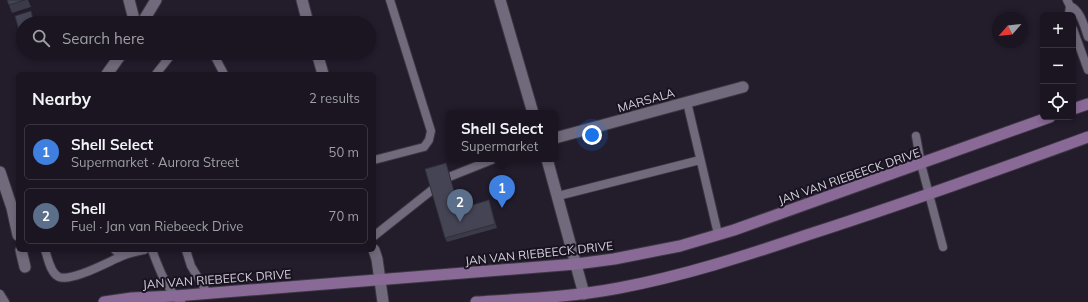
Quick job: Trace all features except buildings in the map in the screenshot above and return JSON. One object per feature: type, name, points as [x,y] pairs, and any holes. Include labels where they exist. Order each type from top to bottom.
[{"type":"main road","points":[[1076,108],[1088,104]]},
{"type":"main road","name":"JAN VAN RIEBEECK DRIVE","points":[[104,302],[132,298],[178,299],[208,294],[576,264],[614,259],[680,246],[718,234],[922,164],[1042,120]]},
{"type":"main road","points":[[476,302],[555,298],[584,294],[627,286],[707,267],[858,219],[1088,137]]},
{"type":"street","points":[[129,0],[133,16]]},
{"type":"street","points":[[146,16],[156,0]]},
{"type":"street","points":[[302,0],[306,16]]},
{"type":"street","points":[[500,0],[532,110]]},
{"type":"street","points":[[108,72],[117,60]]},
{"type":"street","points":[[319,60],[322,72]]},
{"type":"street","name":"MARSALA","points":[[558,137],[743,87]]},
{"type":"street","points":[[548,162],[584,294]]},
{"type":"street","points":[[0,172],[15,205],[16,215]]},
{"type":"street","points":[[21,252],[25,267]]},
{"type":"street","points":[[374,252],[383,302]]},
{"type":"lane","points":[[376,159],[424,147],[429,140],[431,131],[390,0]]},
{"type":"lane","points":[[1069,7],[1075,8],[1078,12],[1088,37]]},
{"type":"lane","points":[[1076,37],[1088,70]]},
{"type":"lane","points":[[158,72],[167,60]]},
{"type":"lane","points":[[217,60],[223,72]]},
{"type":"lane","points":[[687,102],[718,234]]},
{"type":"lane","points":[[916,136],[929,194],[943,246]]},
{"type":"lane","points":[[558,196],[700,160]]},
{"type":"lane","points":[[449,177],[486,162]]},
{"type":"lane","points":[[376,234],[432,190]]},
{"type":"lane","points":[[46,252],[53,272],[58,277],[65,278],[97,268],[118,253]]},
{"type":"lane","points":[[153,252],[164,279],[178,299]]},
{"type":"lane","points":[[187,252],[192,266],[208,294]]},
{"type":"lane","points":[[0,294],[5,302]]},
{"type":"place","name":"Shell Select","points":[[502,208]]},
{"type":"place","name":"Shell","points":[[460,222]]}]
